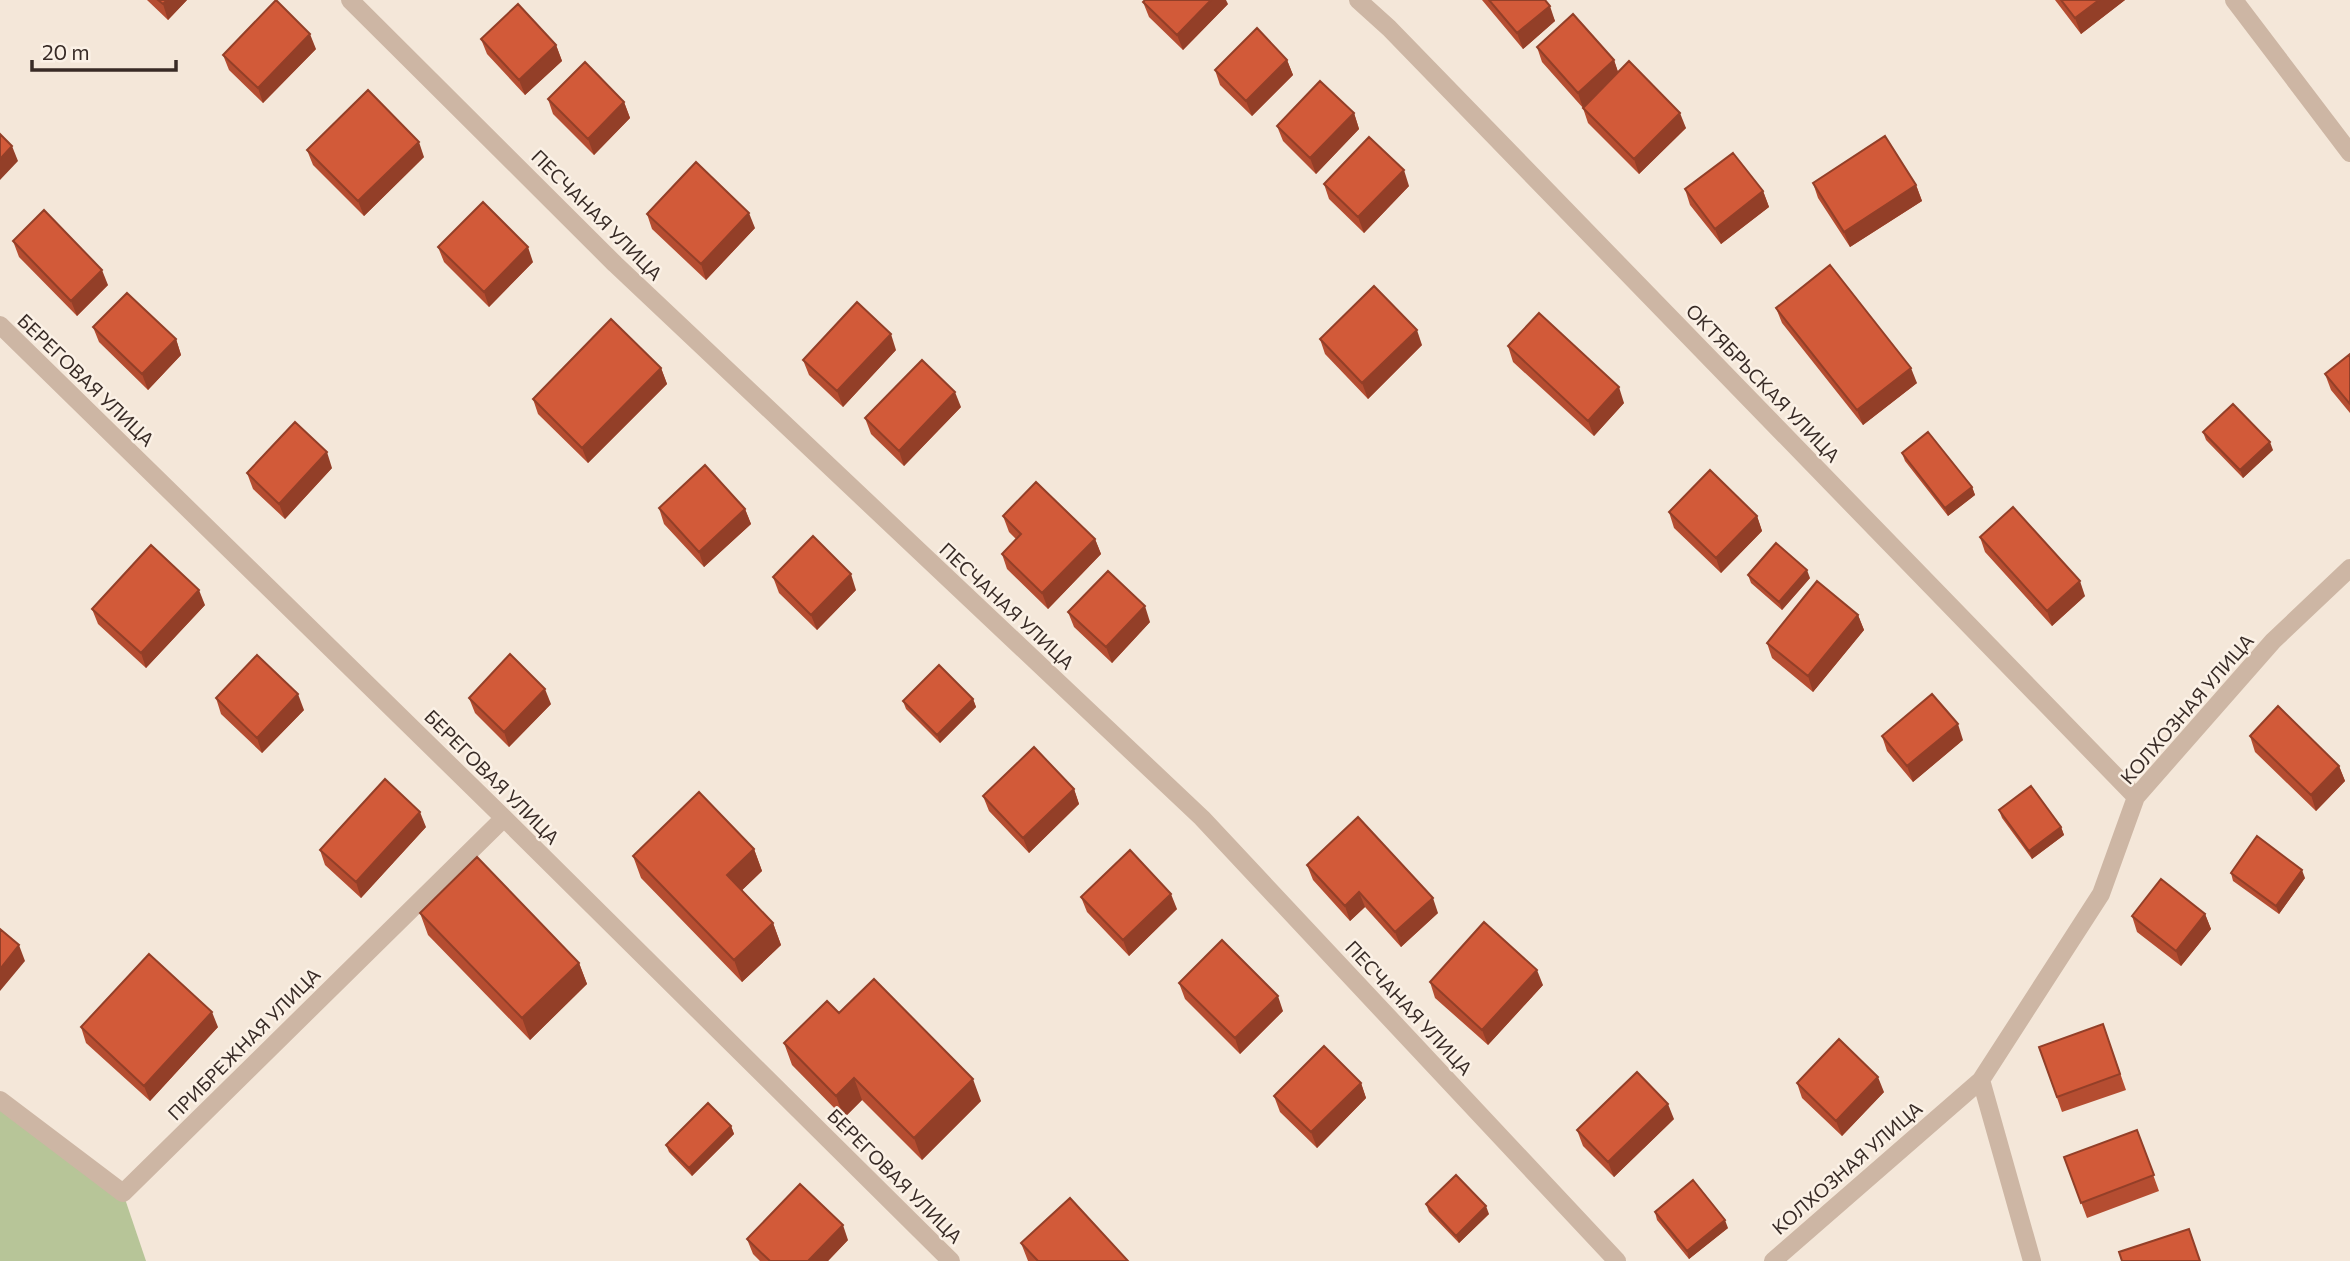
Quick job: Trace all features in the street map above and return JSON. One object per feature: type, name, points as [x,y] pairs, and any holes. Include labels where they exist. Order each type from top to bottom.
[{"type":"street","name":"ПЕСЧАНАЯ УЛИЦА","points":[[350,0],[615,264],[1202,818],[1617,1261]]},
{"type":"street","name":"ОКТЯБРЬСКАЯ УЛИЦА","points":[[1358,0],[1389,28],[2136,797]]},
{"type":"street","points":[[2234,0],[2350,153]]},
{"type":"street","name":"БЕРЕГОВАЯ УЛИЦА","points":[[0,325],[503,817],[951,1261]]},
{"type":"street","name":"КОЛХОЗНАЯ УЛИЦА","points":[[1773,1261],[1981,1080],[2101,894],[2136,797],[2273,641],[2350,568]]},
{"type":"street","name":"ПРИБРЕЖНАЯ УЛИЦА","points":[[0,1100],[123,1193],[503,817]]},
{"type":"street","points":[[1981,1080],[2032,1261]]},
{"type":"green space","points":[[0,1100],[123,1193],[146,1261],[0,1261]]},
{"type":"building","points":[[276,0],[310,34],[258,88],[223,55]]},
{"type":"building","points":[[1211,0],[1177,35],[1143,2]]},
{"type":"building","points":[[1489,0],[1545,0],[1550,6],[1517,33]]},
{"type":"building","points":[[2061,0],[2099,0],[2075,18]]},
{"type":"building","points":[[518,4],[556,45],[519,80],[481,39]]},
{"type":"building","points":[[1573,14],[1614,60],[1578,93],[1537,47]]},
{"type":"building","points":[[1257,28],[1287,60],[1246,101],[1215,70]]},
{"type":"building","points":[[1629,61],[1680,113],[1634,159],[1583,108]]},
{"type":"building","points":[[585,62],[624,102],[588,139],[548,99]]},
{"type":"building","points":[[1320,81],[1354,113],[1310,158],[1277,126]]},
{"type":"building","points":[[368,90],[419,142],[358,201],[307,150]]},
{"type":"building","points":[[0,134],[12,146],[0,159]]},
{"type":"building","points":[[1885,136],[1916,185],[1844,232],[1813,183]]},
{"type":"building","points":[[1369,137],[1404,170],[1358,217],[1324,184]]},
{"type":"building","points":[[1733,153],[1763,191],[1715,229],[1685,189]]},
{"type":"building","points":[[696,162],[749,213],[701,264],[647,214]]},
{"type":"building","points":[[483,202],[528,247],[484,292],[438,247]]},
{"type":"building","points":[[44,210],[102,270],[71,301],[13,241]]},
{"type":"building","points":[[1830,265],[1911,368],[1857,410],[1776,308]]},
{"type":"building","points":[[1374,286],[1417,330],[1362,383],[1320,339]]},
{"type":"building","points":[[127,293],[176,339],[142,374],[93,327]]},
{"type":"building","points":[[857,302],[891,334],[837,391],[803,360]]},
{"type":"building","points":[[1539,313],[1619,387],[1588,421],[1508,346]]},
{"type":"building","points":[[611,319],[661,368],[582,448],[533,399]]},
{"type":"building","points":[[2350,354],[2350,404],[2325,374]]},
{"type":"building","points":[[922,360],[955,392],[899,451],[865,418]]},
{"type":"building","points":[[2233,404],[2270,442],[2240,470],[2203,432]]},
{"type":"building","points":[[295,422],[327,452],[279,504],[247,473]]},
{"type":"building","points":[[1928,432],[1972,487],[1945,508],[1902,453]]},
{"type":"building","points":[[705,465],[745,509],[699,552],[659,508]]},
{"type":"building","points":[[1710,470],[1757,516],[1716,558],[1669,512]]},
{"type":"building","points":[[1036,482],[1095,539],[1042,593],[1002,554],[1021,534],[1003,516]]},
{"type":"building","points":[[2013,507],[2080,581],[2047,611],[1980,537]]},
{"type":"building","points":[[813,536],[851,574],[811,615],[773,577]]},
{"type":"building","points":[[1776,543],[1807,570],[1779,602],[1748,575]]},
{"type":"building","points":[[151,545],[199,590],[141,653],[92,609]]},
{"type":"building","points":[[1108,571],[1145,606],[1106,647],[1068,612]]},
{"type":"building","points":[[1817,581],[1858,615],[1808,676],[1767,643]]},
{"type":"building","points":[[510,654],[545,689],[504,732],[469,698]]},
{"type":"building","points":[[257,655],[298,694],[257,738],[216,698]]},
{"type":"building","points":[[939,665],[973,699],[937,735],[903,701]]},
{"type":"building","points":[[1932,694],[1958,724],[1907,766],[1882,736]]},
{"type":"building","points":[[2278,706],[2339,766],[2311,795],[2250,736]]},
{"type":"building","points":[[1034,747],[1074,789],[1023,838],[983,796]]},
{"type":"building","points":[[385,779],[420,812],[356,882],[320,850]]},
{"type":"building","points":[[2031,786],[2061,827],[2029,851],[1999,810]]},
{"type":"building","points":[[699,792],[754,849],[727,875],[773,923],[734,960],[633,856]]},
{"type":"building","points":[[1358,817],[1433,898],[1395,932],[1359,892],[1345,906],[1307,865]]},
{"type":"building","points":[[2257,836],[2302,870],[2276,906],[2231,873]]},
{"type":"building","points":[[1130,850],[1171,894],[1123,940],[1081,897]]},
{"type":"building","points":[[477,857],[579,963],[522,1018],[420,913]]},
{"type":"building","points":[[2161,879],[2205,914],[2176,951],[2132,916]]},
{"type":"building","points":[[1484,922],[1537,970],[1482,1030],[1430,982]]},
{"type":"building","points":[[0,929],[19,945],[0,969]]},
{"type":"building","points":[[1222,940],[1278,996],[1235,1038],[1179,983]]},
{"type":"building","points":[[149,954],[212,1012],[144,1086],[81,1027]]},
{"type":"building","points":[[874,979],[973,1079],[914,1138],[854,1078],[836,1096],[784,1043],[827,1001],[839,1013]]},
{"type":"building","points":[[2103,1024],[2120,1074],[2057,1097],[2039,1047]]},
{"type":"building","points":[[1839,1039],[1878,1077],[1836,1121],[1797,1083]]},
{"type":"building","points":[[1324,1046],[1361,1083],[1311,1132],[1274,1096]]},
{"type":"building","points":[[1637,1072],[1668,1104],[1608,1162],[1577,1130]]},
{"type":"building","points":[[708,1103],[731,1126],[689,1168],[666,1145]]},
{"type":"building","points":[[2137,1130],[2154,1175],[2081,1203],[2064,1157]]},
{"type":"building","points":[[1456,1175],[1486,1206],[1456,1236],[1426,1204]]},
{"type":"building","points":[[1693,1180],[1725,1220],[1687,1251],[1655,1212]]},
{"type":"building","points":[[800,1184],[843,1225],[808,1261],[770,1261],[747,1239]]},
{"type":"building","points":[[1070,1198],[1128,1261],[1038,1261],[1021,1243]]},
{"type":"building","points":[[2189,1229],[2200,1261],[2122,1261],[2119,1252]]}]
